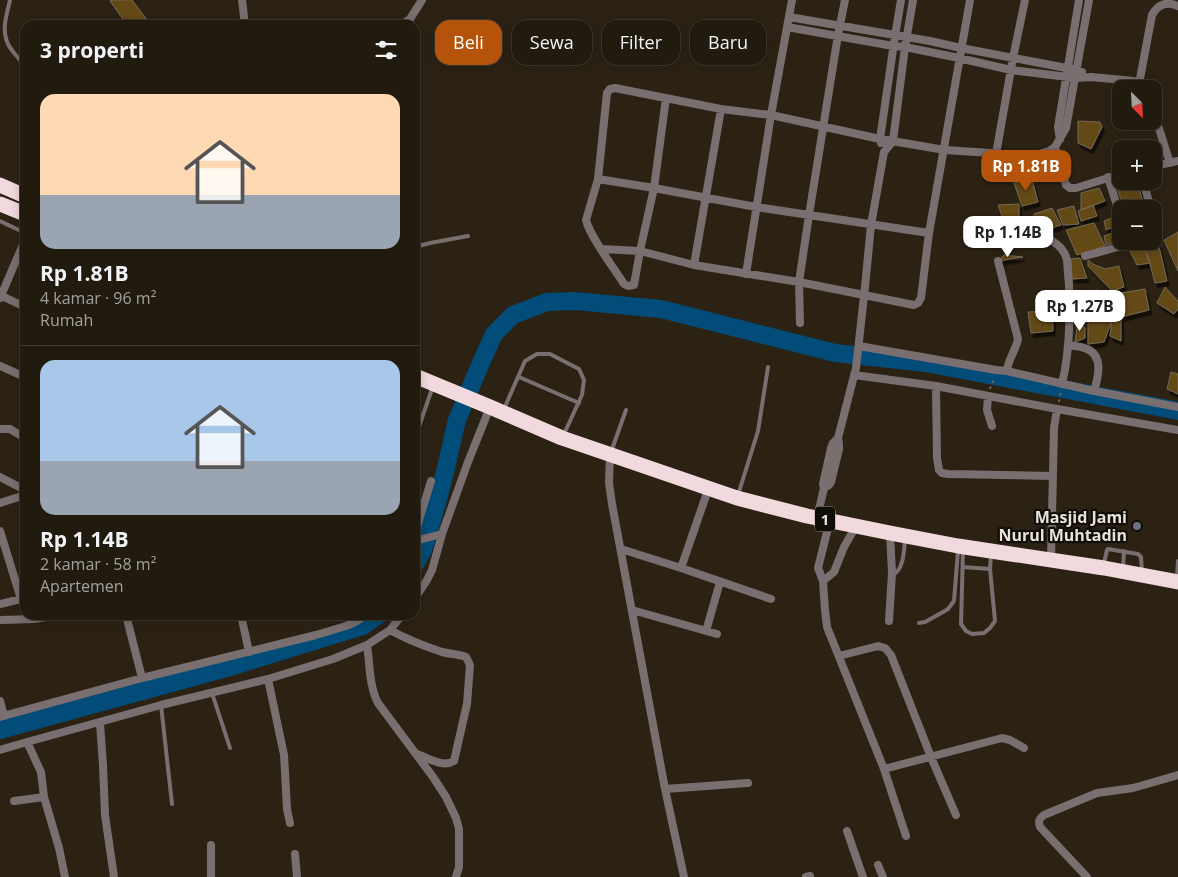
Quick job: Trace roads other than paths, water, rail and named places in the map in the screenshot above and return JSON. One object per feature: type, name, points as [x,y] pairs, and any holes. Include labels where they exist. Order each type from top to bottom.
[{"type":"highway","points":[[0,185],[20,194]]},
{"type":"highway","points":[[0,204],[20,212]]},
{"type":"highway","name":"1","points":[[420,378],[562,438],[737,498],[890,533],[1104,568],[1177,582]]},
{"type":"street","points":[[242,0],[244,20]]},
{"type":"street","points":[[408,20],[422,0]]},
{"type":"street","points":[[746,274],[771,115],[792,0]]},
{"type":"street","points":[[800,323],[799,282],[845,0]]},
{"type":"street","points":[[901,0],[880,139],[884,152],[871,225],[859,350],[838,438],[840,444],[831,482],[824,488],[824,519],[818,568],[823,581],[827,627],[884,769],[906,836]]},
{"type":"street","points":[[884,152],[893,141],[913,0]]},
{"type":"street","points":[[601,249],[640,251],[694,265],[799,282],[914,305],[918,303],[921,298],[929,233],[970,0]]},
{"type":"street","points":[[996,154],[1025,0]]},
{"type":"street","points":[[1060,138],[1058,127],[1079,0]]},
{"type":"street","points":[[666,98],[654,188],[634,285],[628,286],[624,284],[601,249],[587,226],[586,220],[598,179],[607,93],[610,89],[615,88],[666,98],[721,109],[771,115],[880,139],[945,150],[1036,155],[1055,147],[1066,128],[1088,0]]},
{"type":"street","points":[[1143,80],[1152,15],[1159,6],[1164,4],[1171,3],[1178,6]]},
{"type":"street","points":[[789,17],[908,37],[1013,58],[1067,72],[1076,78],[1091,77],[1117,80]]},
{"type":"street","points":[[787,26],[905,47],[1011,70],[1067,72],[1077,70],[1091,77]]},
{"type":"street","points":[[694,265],[721,109]]},
{"type":"street","points":[[1161,130],[1174,162]]},
{"type":"street","points":[[1055,147],[1066,185],[1070,188],[1076,188],[1112,176]]},
{"type":"street","points":[[1108,177],[1115,200]]},
{"type":"street","points":[[598,179],[756,207],[929,233]]},
{"type":"street","points":[[1043,235],[1061,247],[1066,254],[1067,260],[1070,308],[1068,345],[1061,386]]},
{"type":"street","points":[[1084,256],[1112,249]]},
{"type":"street","points":[[20,251],[0,296],[20,305]]},
{"type":"street","points":[[998,262],[1018,339],[1007,371]]},
{"type":"street","points":[[1068,345],[1086,348],[1096,356],[1098,380],[1094,391]]},
{"type":"street","points":[[859,350],[1007,371],[1061,386],[1178,407]]},
{"type":"street","points":[[0,366],[20,375]]},
{"type":"street","points":[[855,371],[1178,430]]},
{"type":"street","points":[[936,386],[936,458],[939,470],[942,473],[1053,476]]},
{"type":"street","points":[[989,394],[987,410],[992,426]]},
{"type":"street","points":[[1051,559],[1054,428],[1058,407]]},
{"type":"street","points":[[420,590],[432,570],[439,535],[468,462],[493,408]]},
{"type":"street","points":[[0,428],[13,430],[20,435]]},
{"type":"street","points":[[610,455],[610,491],[620,549],[665,789],[684,877]]},
{"type":"street","points":[[0,476],[20,487]]},
{"type":"street","points":[[420,517],[431,481]]},
{"type":"street","points":[[681,568],[709,488]]},
{"type":"street","points":[[0,503],[20,496]]},
{"type":"street","points":[[823,581],[834,572],[844,547],[856,525]]},
{"type":"street","points":[[0,531],[20,590]]},
{"type":"street","points":[[889,621],[892,575],[890,533]]},
{"type":"street","points":[[420,540],[439,535]]},
{"type":"street","points":[[620,549],[771,599]]},
{"type":"street","points":[[706,631],[720,582]]},
{"type":"street","points":[[0,604],[20,600]]},
{"type":"street","points":[[632,610],[717,634]]},
{"type":"street","points":[[0,620],[34,620]]},
{"type":"street","points":[[127,620],[142,678]]},
{"type":"street","points":[[242,620],[249,652]]},
{"type":"street","points":[[0,701],[2,717],[142,678],[346,626],[358,620]]},
{"type":"street","points":[[0,750],[333,659],[367,645],[390,630],[398,620]]},
{"type":"street","points":[[390,630],[405,638],[442,652],[466,657],[470,665],[467,704],[454,761],[448,764],[438,763],[416,753]]},
{"type":"street","points":[[367,645],[374,697],[433,777],[446,797],[456,818],[460,868],[456,877]]},
{"type":"street","points":[[839,656],[878,646],[885,648],[890,654],[956,815]]},
{"type":"street","points":[[268,678],[284,755],[287,809],[290,823]]},
{"type":"street","points":[[100,723],[105,815],[114,877]]},
{"type":"street","points":[[884,769],[1002,738],[1024,748]]},
{"type":"street","points":[[27,742],[41,772],[44,797],[59,848],[65,877]]},
{"type":"street","points":[[1087,877],[1040,827],[1039,818],[1097,793],[1133,788],[1178,775]]},
{"type":"street","points":[[665,789],[748,783]]},
{"type":"street","points":[[14,801],[44,797]]},
{"type":"street","points":[[848,831],[863,877]]},
{"type":"street","points":[[210,877],[211,845]]},
{"type":"street","points":[[295,854],[297,877]]},
{"type":"street","points":[[878,865],[883,877]]},
{"type":"lane","points":[[10,0],[4,23],[5,31],[8,44],[20,60]]},
{"type":"lane","points":[[0,222],[20,231]]},
{"type":"lane","points":[[420,245],[468,236]]},
{"type":"lane","points":[[493,408],[519,377],[525,361],[537,354],[550,354],[578,370],[584,380],[582,396],[562,438]]},
{"type":"lane","points":[[737,498],[758,431],[768,367]]},
{"type":"lane","points":[[519,377],[579,402]]},
{"type":"lane","points":[[420,424],[434,384]]},
{"type":"lane","points":[[610,455],[626,410]]},
{"type":"lane","points":[[892,575],[900,569],[906,536]]},
{"type":"lane","points":[[961,546],[963,567],[961,624],[966,631],[972,634],[984,633],[995,620],[990,569],[991,551]]},
{"type":"lane","points":[[919,623],[925,622],[943,612],[954,601],[961,546]]},
{"type":"lane","points":[[1104,568],[1108,549],[1124,551],[1140,555],[1142,576]]},
{"type":"lane","points":[[1123,572],[1124,551]]},
{"type":"lane","points":[[1177,582],[1178,562]]},
{"type":"lane","points":[[963,567],[990,569]]},
{"type":"lane","points":[[212,693],[230,748]]},
{"type":"lane","points":[[161,705],[172,804]]},
{"type":"waterway","points":[[420,555],[436,507],[457,420],[494,334],[513,315],[547,302],[575,301],[661,309],[835,353],[926,363],[1178,411]]},
{"type":"waterway","points":[[0,730],[230,667],[363,626],[371,620]]},
{"type":"place","name":"Masjid Jami Nurul Muhtadin","points":[[1137,526]]}]
